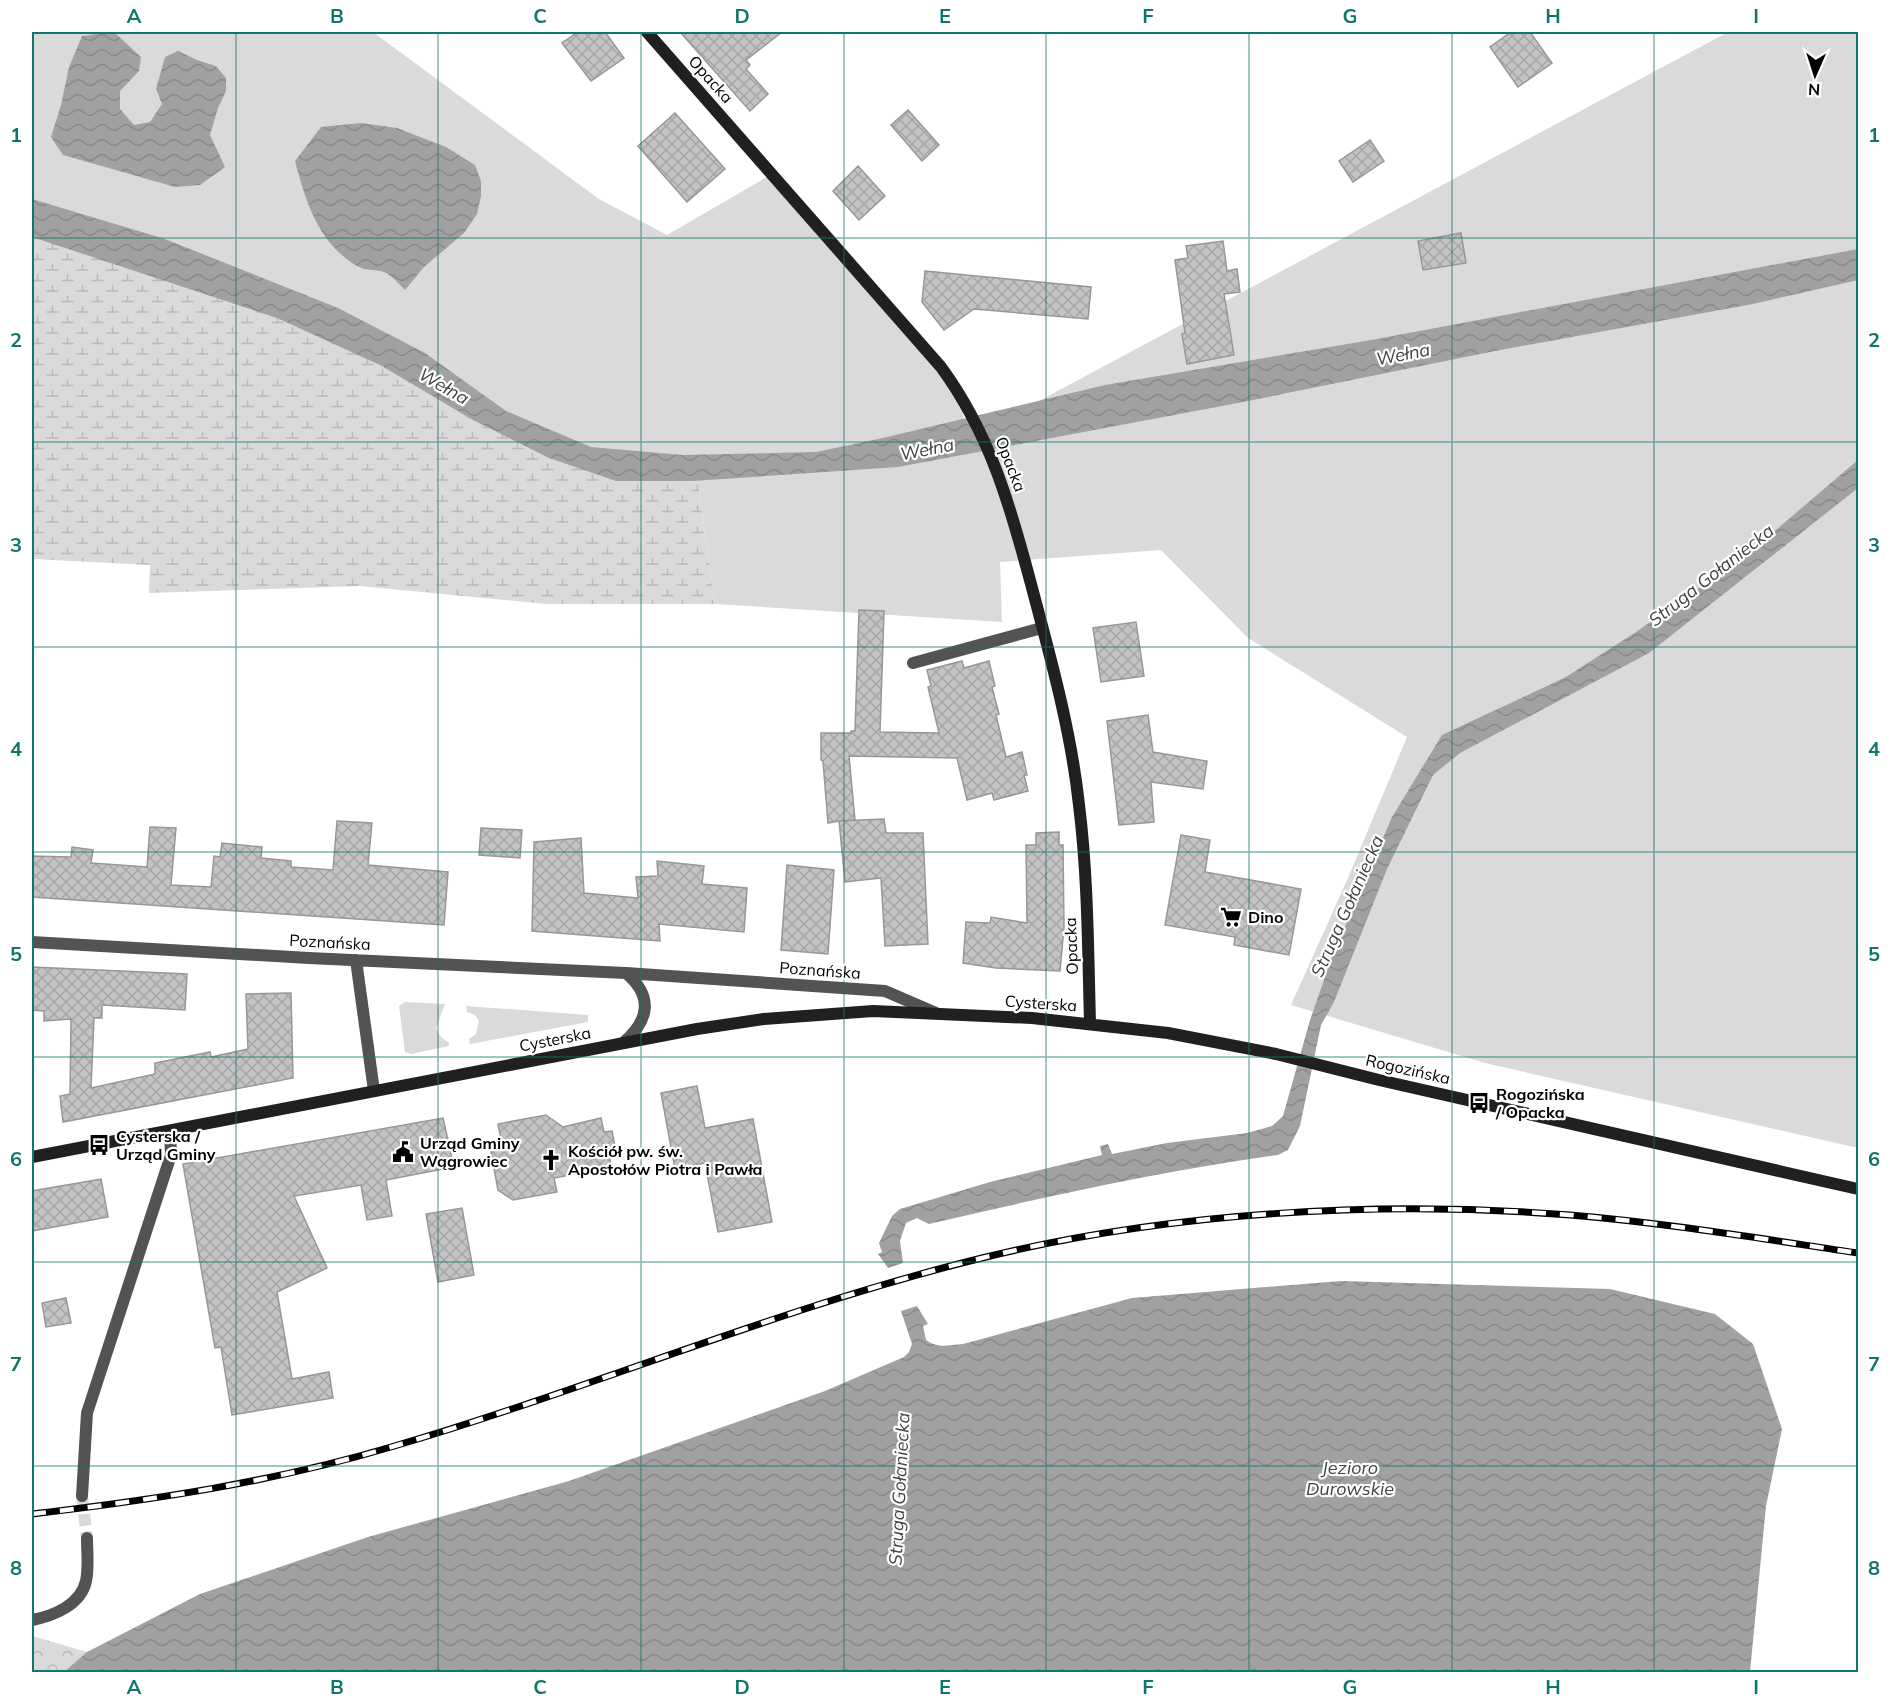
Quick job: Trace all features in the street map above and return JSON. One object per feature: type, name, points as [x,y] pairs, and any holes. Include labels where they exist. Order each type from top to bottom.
[{"type":"main road","name":"Opacka","points":[[647,32],[926,349],[958,390],[987,444],[1011,510],[1066,726],[1079,805],[1090,1023]]},
{"type":"main road","name":"Cysterska","points":[[32,1157],[624,1043],[786,1017],[873,1011],[1090,1023]]},
{"type":"main road","name":"Rogozińska","points":[[1090,1023],[1168,1033],[1276,1054],[1379,1080],[1858,1189]]},
{"type":"street","points":[[913,663],[1042,628]]},
{"type":"street","name":"Poznańska","points":[[32,942],[626,972],[885,991],[936,1013]]},
{"type":"street","points":[[356,960],[374,1091]]},
{"type":"street","points":[[624,1043],[636,1033],[645,1008],[644,994],[637,982],[626,972]]},
{"type":"street","points":[[82,1496],[87,1413],[171,1155],[170,1132]]},
{"type":"street","points":[[32,1620],[52,1616],[82,1592],[87,1576],[87,1538]]},
{"type":"green space","points":[[32,32],[373,32],[599,199],[667,235],[772,174],[958,390],[968,439],[1728,32],[1858,32],[1858,1148],[1485,1063],[1291,1005],[1348,878],[1407,737],[1248,638],[1161,550],[1000,562],[1002,622],[715,604],[696,470],[604,466],[32,219]]},
{"type":"green space","points":[[32,219],[285,306],[556,450],[696,470],[715,604],[547,604],[360,586],[149,593],[150,565],[32,559]]},
{"type":"green space","points":[[405,1002],[445,1004],[436,1028],[449,1046],[411,1054],[405,1052],[399,1006]]},
{"type":"green space","points":[[466,1006],[588,1015],[588,1022],[470,1044],[469,1039],[476,1034],[479,1021],[475,1015],[467,1012]]},
{"type":"green space","points":[[32,1636],[87,1652],[74,1672],[32,1672]]},
{"type":"water","points":[[114,32],[141,57],[139,71],[120,91],[120,109],[134,125],[150,122],[162,104],[156,89],[165,57],[178,51],[216,66],[226,78],[226,91],[210,135],[225,167],[200,185],[175,187],[63,155],[51,137],[69,67],[82,36]]},
{"type":"water","points":[[361,123],[397,128],[446,147],[475,165],[481,181],[481,196],[477,214],[464,233],[424,267],[405,290],[388,274],[361,268],[332,246],[309,206],[295,161],[321,127]]},
{"type":"water","name":"Wełna","points":[[32,199],[165,239],[338,308],[425,353],[506,411],[591,447],[683,455],[816,452],[1105,385],[1377,339],[1858,249],[1858,280],[1753,304],[1495,351],[1243,402],[898,467],[693,481],[616,481],[549,458],[473,420],[380,365],[277,318],[32,237]]},
{"type":"water","points":[[1858,460],[1858,488],[1649,653],[1460,753],[1433,775],[1387,869],[1334,1002],[1321,1025],[1300,1126],[1288,1150],[1278,1155],[1147,1177],[929,1224],[917,1218],[906,1223],[900,1241],[903,1263],[888,1268],[878,1254],[882,1252],[879,1243],[892,1216],[900,1209],[990,1182],[1102,1155],[1100,1146],[1108,1144],[1112,1154],[1167,1143],[1247,1133],[1272,1126],[1283,1116],[1310,1020],[1332,957],[1392,817],[1442,735],[1566,677],[1636,632],[1750,552]]},
{"type":"water","name":"Jezioro Durowskie","points":[[1341,1281],[1610,1289],[1715,1314],[1753,1344],[1782,1429],[1766,1506],[1750,1672],[64,1672],[87,1652],[200,1594],[368,1537],[569,1481],[825,1391],[904,1357],[912,1344],[901,1311],[917,1306],[928,1324],[923,1326],[926,1340],[935,1345],[948,1346],[963,1344],[1132,1298]]},
{"type":"building","points":[[578,32],[605,32],[624,58],[591,81],[562,43]]},
{"type":"building","points":[[680,32],[782,32],[746,60],[750,65],[746,69],[768,94],[750,111]]},
{"type":"building","points":[[1511,32],[1530,32],[1552,63],[1518,87],[1490,47]]},
{"type":"building","points":[[908,110],[939,145],[922,161],[891,125]]},
{"type":"building","points":[[675,113],[725,169],[687,202],[638,146]]},
{"type":"building","points":[[1370,140],[1384,161],[1353,182],[1339,161]]},
{"type":"building","points":[[858,166],[885,196],[859,220],[833,191]]},
{"type":"building","points":[[1461,233],[1466,263],[1423,270],[1418,241]]},
{"type":"building","points":[[1223,241],[1227,271],[1237,269],[1240,292],[1224,294],[1234,355],[1187,364],[1175,260],[1188,258],[1186,246]]},
{"type":"building","points":[[925,271],[1091,287],[1088,319],[974,309],[944,330],[922,302]]},
{"type":"building","points":[[859,610],[884,611],[880,732],[939,733],[928,687],[931,686],[927,670],[962,661],[964,668],[989,661],[995,686],[992,687],[999,714],[996,715],[1006,757],[1022,752],[1028,791],[994,800],[992,793],[967,800],[957,758],[849,756],[855,820],[828,823],[823,761],[821,760],[821,733],[855,731]]},
{"type":"building","points":[[1136,622],[1144,676],[1101,682],[1093,628]]},
{"type":"building","points":[[1148,715],[1153,752],[1207,761],[1203,789],[1151,782],[1154,822],[1119,825],[1107,721]]},
{"type":"building","points":[[884,819],[886,833],[923,833],[928,944],[885,946],[881,878],[845,882],[839,821]]},
{"type":"building","points":[[337,821],[372,823],[368,865],[448,872],[444,925],[32,897],[32,856],[71,857],[72,847],[93,850],[91,863],[147,867],[150,827],[176,828],[171,885],[211,887],[214,856],[220,857],[222,843],[262,847],[261,858],[291,861],[291,867],[333,870]]},
{"type":"building","points":[[481,828],[522,830],[520,858],[479,855]]},
{"type":"building","points":[[1059,832],[1059,845],[1063,845],[1064,927],[1060,971],[996,968],[963,963],[966,922],[990,923],[991,917],[1027,923],[1026,845],[1036,845],[1036,833]]},
{"type":"building","name":"Dino","points":[[1181,835],[1210,840],[1205,872],[1301,889],[1289,955],[1234,945],[1235,937],[1165,925]]},
{"type":"building","points":[[581,838],[584,893],[638,898],[636,877],[658,876],[657,861],[704,866],[702,884],[747,888],[744,932],[659,924],[660,941],[532,931],[534,842]]},
{"type":"building","points":[[787,865],[834,870],[828,954],[781,950]]},
{"type":"building","points":[[32,967],[187,974],[185,1010],[102,1005],[102,1018],[94,1018],[91,1088],[155,1074],[155,1063],[210,1052],[211,1057],[248,1049],[246,994],[291,993],[293,1078],[63,1122],[60,1096],[70,1094],[71,1019],[44,1021],[44,1011],[32,1010]]},
{"type":"building","points":[[697,1086],[705,1128],[753,1119],[772,1222],[718,1232],[705,1163],[675,1169],[661,1093]]},
{"type":"building","name":"Kościół pw. św. Apostołów Piotra i Pawła","points":[[546,1115],[563,1127],[601,1118],[604,1132],[612,1131],[616,1151],[609,1153],[611,1167],[554,1178],[557,1192],[513,1200],[498,1190],[491,1152],[494,1152],[492,1142],[501,1139],[498,1124]]},
{"type":"building","points":[[443,1118],[454,1167],[386,1180],[392,1216],[367,1220],[361,1185],[294,1196],[327,1268],[277,1292],[292,1379],[329,1372],[333,1398],[232,1415],[221,1347],[215,1348],[183,1164]]},
{"type":"building","points":[[101,1179],[108,1217],[32,1231],[32,1191]]},
{"type":"building","points":[[462,1208],[474,1275],[438,1282],[426,1214]]},
{"type":"building","points":[[66,1298],[71,1323],[46,1327],[42,1303]]},
{"type":"tunnel","points":[[82,1496],[87,1538]]},
{"type":"railway","points":[[32,1514],[123,1503],[213,1488],[347,1459],[465,1424],[759,1324],[907,1278],[1053,1242],[1125,1230],[1199,1220],[1349,1210],[1498,1211],[1643,1222],[1858,1253]]},
{"type":"place","name":"Dino","points":[[1231,917]]},
{"type":"place","name":"Rogozińska / Opacka","points":[[1479,1103]]},
{"type":"place","name":"Cysterska / Urząd Gminy","points":[[99,1145]]},
{"type":"place","name":"Urząd Gminy Wągrowiec","points":[[403,1152]]},
{"type":"place","name":"Kościół pw. św. Apostołów Piotra i Pawła","points":[[551,1160]]},
{"type":"water label","name":"Struga Gołaniecka","points":[[1711,575]]},
{"type":"water label","name":"Struga Gołaniecka","points":[[1347,906]]},
{"type":"water label","name":"Struga Gołaniecka","points":[[899,1489]]}]
